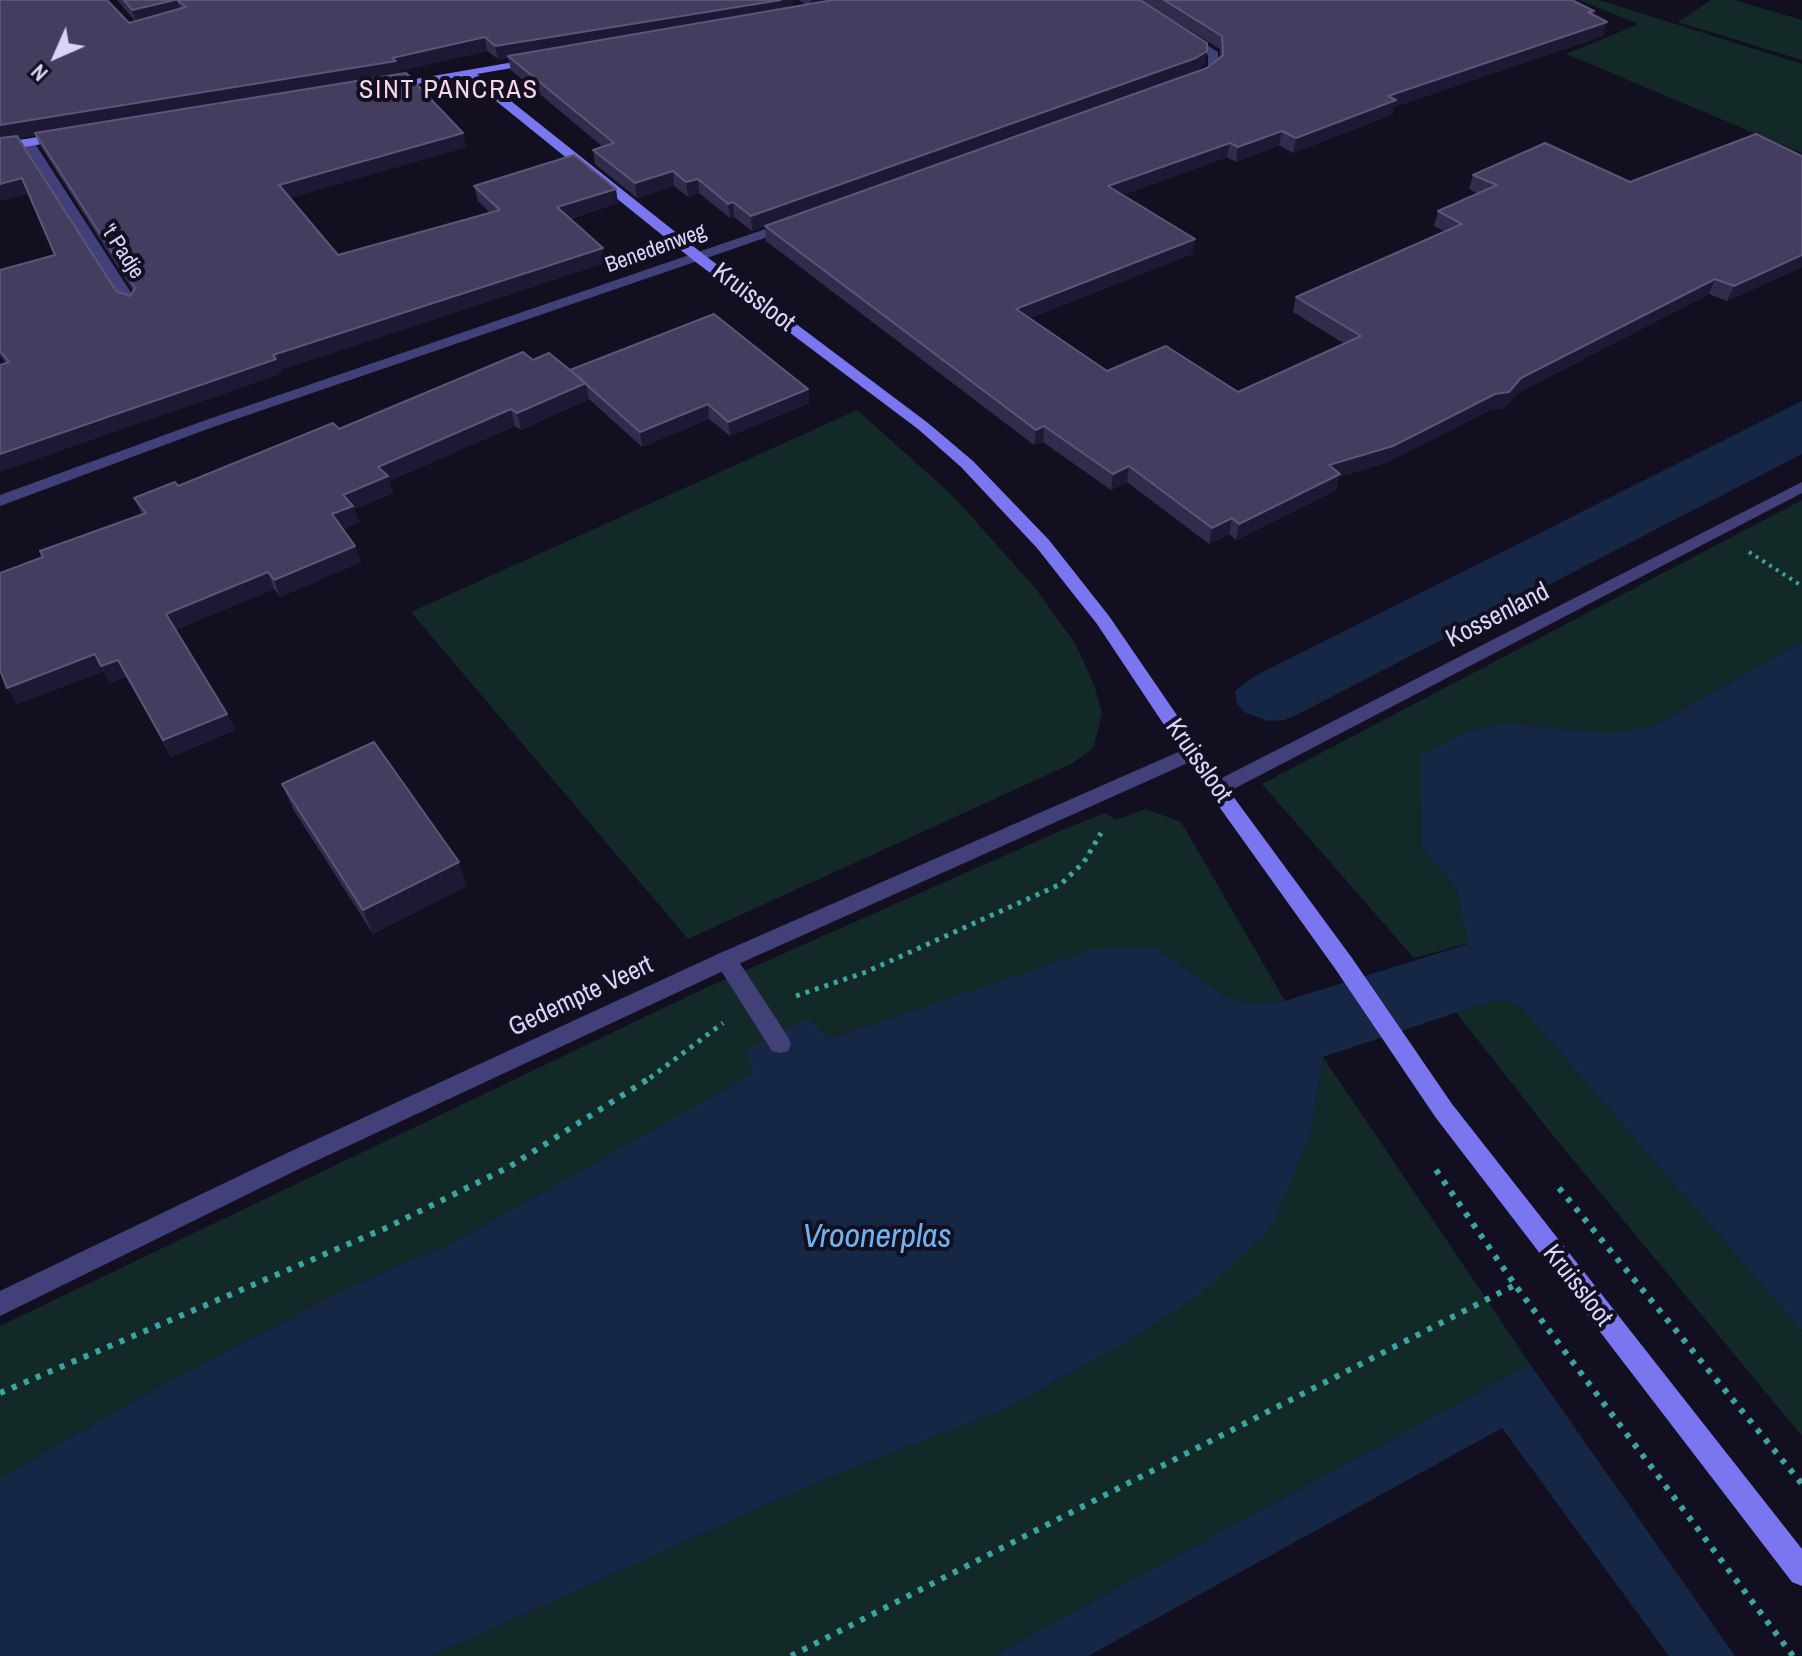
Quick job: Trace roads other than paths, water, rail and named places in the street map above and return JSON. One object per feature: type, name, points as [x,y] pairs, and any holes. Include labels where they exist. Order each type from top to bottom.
[{"type":"street","points":[[1177,31],[1214,54],[1216,62],[1209,72],[1189,81]]},
{"type":"street","points":[[374,88],[553,58]]},
{"type":"street","name":"Kruissloot","points":[[468,73],[698,257],[913,418],[987,484],[1043,544],[1103,620],[1217,789],[1488,1170],[1802,1572]]},
{"type":"street","points":[[0,147],[75,135]]},
{"type":"street","name":"'t Padje","points":[[28,142],[132,305]]},
{"type":"street","name":"Benedenweg","points":[[0,501],[208,424],[801,221]]},
{"type":"street","name":"Kossenland","points":[[1217,789],[1802,487]]},
{"type":"street","name":"Gedempte Veert","points":[[0,1304],[295,1160],[726,960],[1192,753]]},
{"type":"street","points":[[726,960],[780,1044]]},
{"type":"water","points":[[1802,401],[1802,454],[1285,720],[1268,721],[1244,712],[1237,703],[1235,691],[1255,676]]},
{"type":"water","name":"Vroonerplas","points":[[1802,642],[1802,1331],[1524,1011],[1507,1001],[1494,1000],[1323,1057],[1311,1133],[1271,1228],[1195,1298],[1134,1338],[1005,1409],[811,1485],[432,1656],[0,1656],[0,1478],[140,1397],[345,1289],[454,1242],[754,1073],[746,1050],[809,1019],[828,1039],[1094,949],[1155,947],[1225,996],[1254,1004],[1285,1001],[1468,944],[1457,889],[1422,848],[1420,756],[1469,730],[1508,723],[1611,733],[1655,725]]},
{"type":"water","points":[[1530,1364],[1735,1656],[1669,1656],[1502,1428],[1088,1656],[992,1656]]},
{"type":"district","name":"SINT PANCRAS","points":[[449,91]]}]
